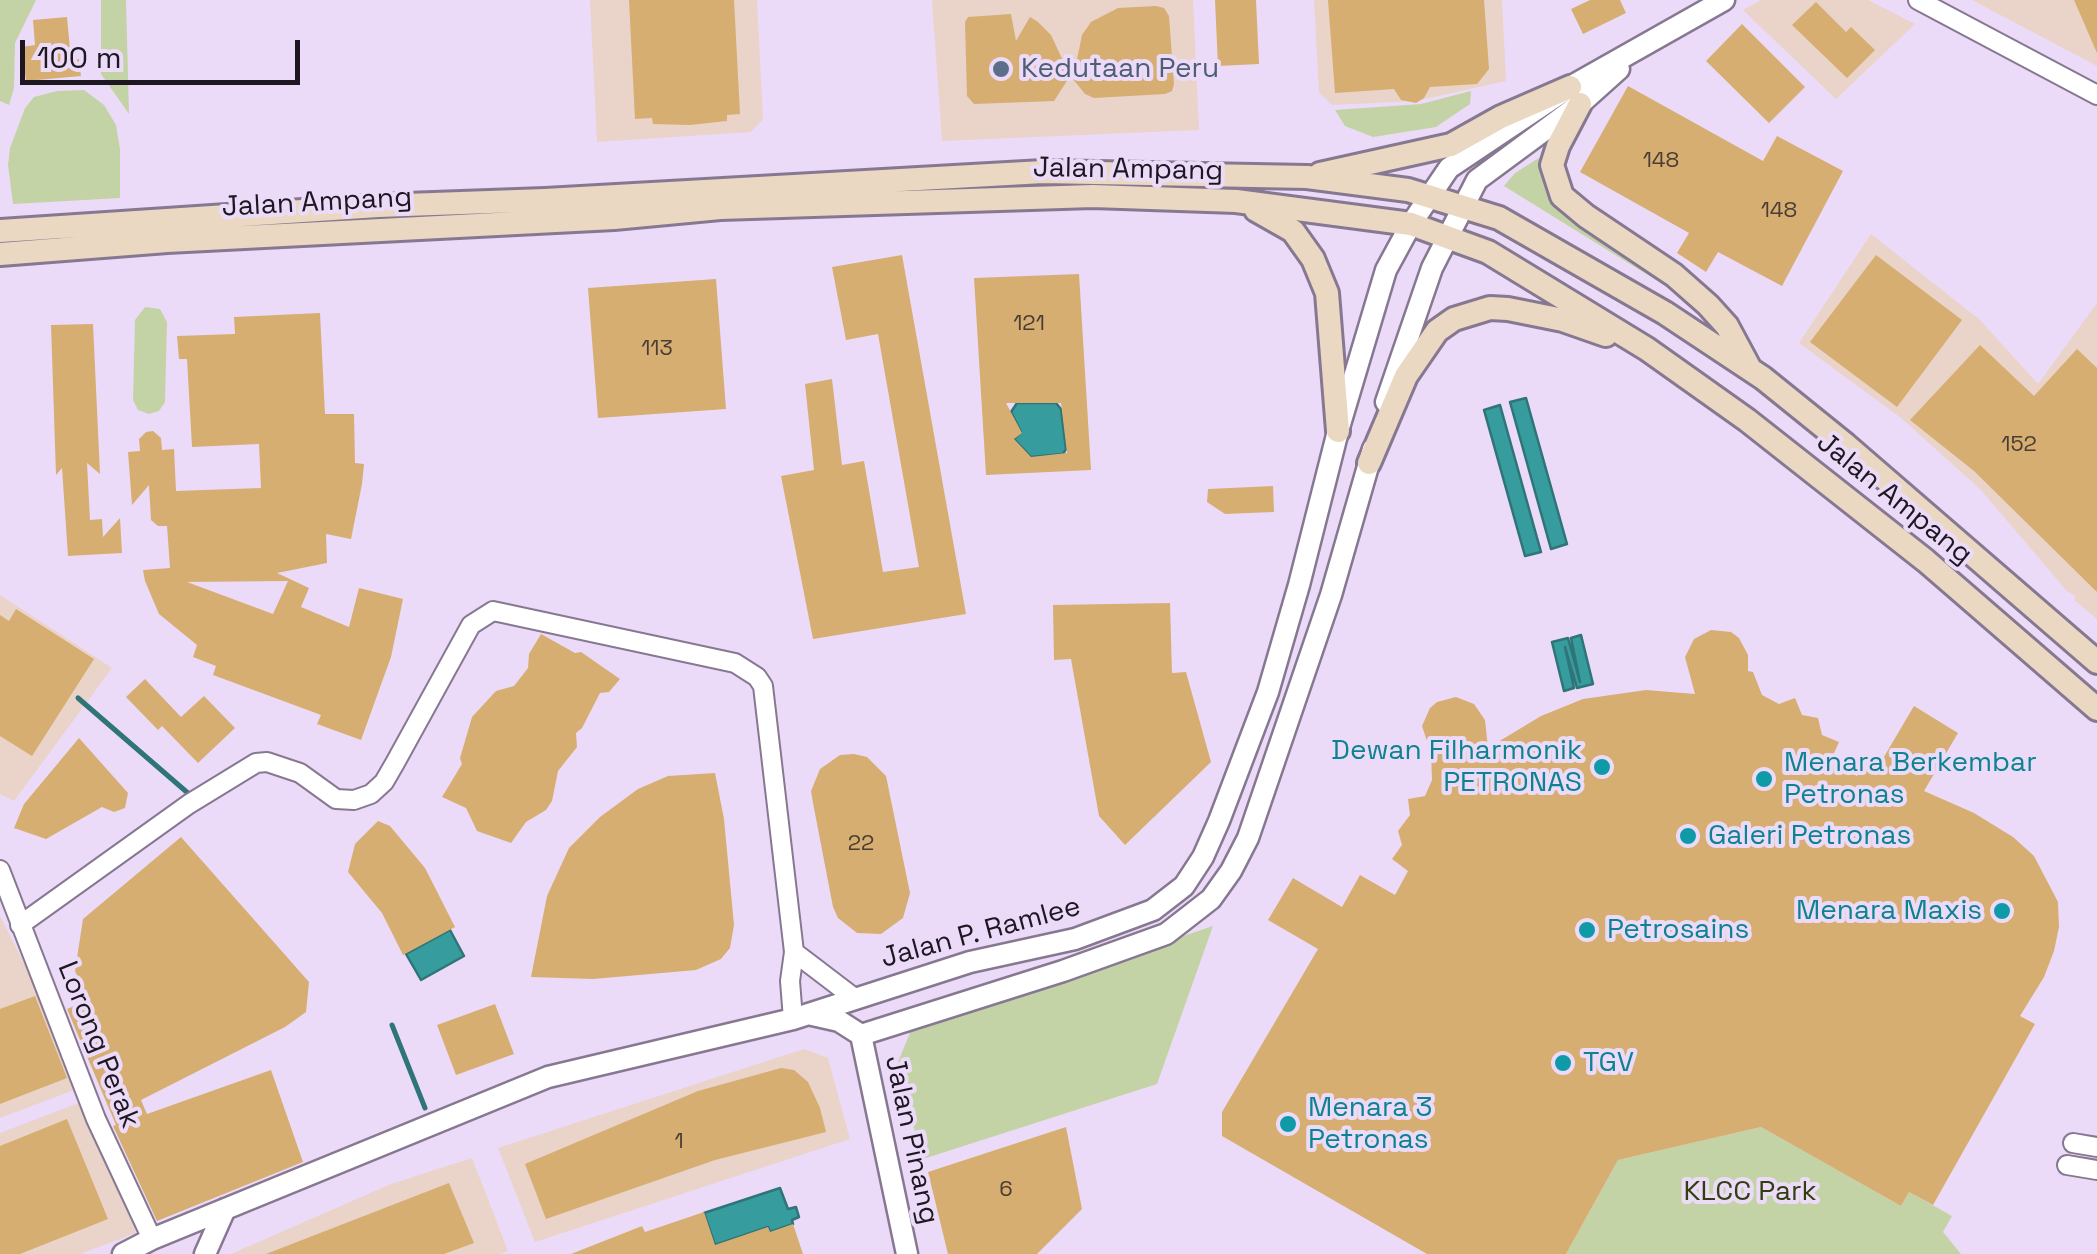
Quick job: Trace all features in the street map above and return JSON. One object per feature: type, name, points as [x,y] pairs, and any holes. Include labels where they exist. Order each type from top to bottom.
[{"type":"main road","points":[[1307,178],[1452,144],[1501,116],[1575,96]]},
{"type":"main road","points":[[1575,96],[1552,166],[1562,196],[1674,275],[1708,305],[1726,326],[1750,370]]},
{"type":"main road","name":"Jalan Ampang","points":[[0,231],[378,206],[1043,172],[1307,178],[1390,186],[1499,218],[1561,251],[1750,370],[1846,445],[2097,662]]},
{"type":"main road","name":"Jalan Ampang","points":[[0,254],[800,204],[1094,196],[1236,202],[1411,224],[1488,252],[1647,349],[1747,420],[1926,561],[2097,709]]},
{"type":"main road","points":[[1236,202],[1274,218],[1292,232],[1313,259],[1327,293],[1338,431]]},
{"type":"main road","points":[[1369,463],[1406,376],[1437,331],[1454,319],[1490,308],[1528,311],[1647,349]]},
{"type":"street","points":[[1575,96],[1663,34],[1724,0]]},
{"type":"street","points":[[1919,0],[2097,95]]},
{"type":"street","name":"Jalan P. Ramlee","points":[[124,1254],[548,1076],[801,1016],[970,962],[1075,940],[1153,910],[1184,886],[1219,821],[1268,692],[1386,270],[1448,168],[1575,96]]},
{"type":"street","name":"Jalan P. Ramlee","points":[[861,1035],[1166,934],[1211,899],[1248,838],[1332,595],[1397,364],[1432,268],[1478,180],[1575,96]]},
{"type":"street","points":[[20,925],[189,804],[256,763],[267,762],[300,774],[336,799],[354,800],[371,794],[384,782],[471,625],[493,611],[735,663],[763,686],[794,952],[790,981],[801,1016]]},
{"type":"street","name":"Lorong Perak","points":[[0,870],[96,1119],[152,1239]]},
{"type":"street","points":[[794,952],[853,997]]},
{"type":"street","name":"Jalan Pinang","points":[[801,1016],[838,1021],[861,1035],[907,1254]]},
{"type":"street","points":[[2073,1143],[2097,1148]]},
{"type":"street","points":[[2067,1164],[2097,1170]]},
{"type":"street","points":[[206,1254],[225,1209]]},
{"type":"shaded area","points":[[590,0],[757,0],[763,119],[751,132],[597,142]]},
{"type":"shaded area","points":[[932,0],[1193,0],[1199,130],[942,141]]},
{"type":"shaded area","points":[[1314,0],[1502,0],[1506,81],[1415,101],[1332,105],[1319,92]]},
{"type":"shaded area","points":[[1761,0],[1868,0],[1915,24],[1836,99],[1743,10]]},
{"type":"shaded area","points":[[1972,0],[2097,0],[2097,66]]},
{"type":"shaded area","points":[[1871,234],[1980,320],[2038,384],[2097,303],[2097,619],[2074,600],[2076,596],[2067,591],[1980,489],[1901,418],[1799,343]]},
{"type":"shaded area","points":[[1526,398],[1567,544],[1551,549],[1510,402]]},
{"type":"shaded area","points":[[1017,403],[1056,403],[1061,409],[1066,449],[1063,454],[1031,457],[1014,439],[1021,432],[1011,412]]},
{"type":"shaded area","points":[[1500,405],[1541,552],[1525,556],[1484,410]]},
{"type":"shaded area","points":[[0,595],[112,668],[14,801],[0,794]]},
{"type":"shaded area","points":[[1581,635],[1593,684],[1577,688],[1565,647],[1574,688],[1564,691],[1552,642],[1568,638],[1580,682],[1571,638]]},
{"type":"shaded area","points":[[0,916],[38,991],[77,1089],[0,1118]]},
{"type":"shaded area","points":[[450,930],[464,956],[421,980],[406,954]]},
{"type":"shaded area","points":[[804,1049],[828,1058],[850,1139],[535,1242],[498,1148]]},
{"type":"shaded area","points":[[84,1101],[136,1233],[80,1254],[0,1254],[0,1133]]},
{"type":"shaded area","points":[[472,1158],[508,1251],[231,1254],[391,1184]]},
{"type":"shaded area","points":[[780,1188],[788,1209],[796,1207],[799,1217],[792,1220],[793,1224],[770,1232],[768,1227],[715,1245],[704,1213]]},
{"type":"green space","points":[[0,0],[36,0],[15,43],[14,88],[9,105],[0,101]]},
{"type":"green space","points":[[101,0],[126,0],[129,114],[101,74]]},
{"type":"green space","points":[[84,90],[104,105],[116,125],[120,198],[13,204],[10,148],[25,108],[34,97]]},
{"type":"green space","points":[[1471,91],[1470,104],[1436,127],[1373,137],[1345,126],[1335,110],[1421,104]]},
{"type":"green space","points":[[1542,156],[1542,167],[1676,285],[1672,290],[1504,186],[1515,173]]},
{"type":"green space","points":[[145,307],[160,309],[167,322],[165,402],[159,411],[149,414],[138,410],[133,400],[135,320]]},
{"type":"green space","points":[[1213,926],[1157,1084],[923,1159],[896,1067],[912,1028]]},
{"type":"green space","name":"KLCC Park","points":[[1761,1127],[1901,1206],[1909,1192],[1952,1216],[1943,1232],[1961,1254],[1566,1254],[1618,1160]]},
{"type":"building","points":[[629,0],[734,0],[740,114],[727,115],[727,121],[690,125],[653,124],[652,118],[635,119]]},
{"type":"building","points":[[1215,0],[1256,0],[1259,64],[1218,66]]},
{"type":"building","points":[[1328,0],[1484,0],[1489,69],[1477,84],[1430,87],[1416,103],[1401,100],[1394,89],[1335,93]]},
{"type":"building","points":[[1590,0],[1620,0],[1626,13],[1583,34],[1571,9]]},
{"type":"building","points":[[2074,0],[2097,0],[2097,53]]},
{"type":"building","points":[[1816,2],[1846,32],[1851,27],[1875,50],[1847,78],[1792,25]]},
{"type":"building","points":[[1118,8],[1164,8],[1169,16],[1172,91],[1094,98],[1085,94],[1073,79],[1082,35],[1091,22]]},
{"type":"building","points":[[1011,14],[1016,41],[1030,17],[1038,22],[1051,35],[1070,76],[1054,101],[974,104],[967,96],[965,22],[968,17]]},
{"type":"building","points":[[67,17],[71,60],[79,59],[81,76],[26,81],[22,47],[35,45],[33,20]]},
{"type":"building","points":[[1742,24],[1805,87],[1769,123],[1706,61]]},
{"type":"building","points":[[1628,86],[1763,161],[1777,136],[1843,171],[1782,286],[1718,252],[1706,272],[1677,253],[1689,233],[1580,172]]},
{"type":"building","points":[[902,255],[966,614],[813,639],[781,476],[814,470],[805,384],[832,379],[842,465],[864,461],[883,572],[919,567],[878,334],[846,340],[832,267]]},
{"type":"building","points":[[1876,255],[1962,320],[1897,407],[1810,342]]},
{"type":"building","points":[[1079,274],[1091,470],[986,475],[974,278]],"holes":[[[1006,403],[1061,403],[1067,453],[1031,457],[1014,439],[1022,433]]]},
{"type":"building","points":[[716,279],[726,409],[598,418],[588,288]]},
{"type":"building","points":[[320,313],[325,414],[354,414],[355,463],[364,464],[351,539],[326,534],[327,563],[277,573],[309,588],[301,607],[349,627],[359,588],[403,599],[391,657],[361,740],[317,724],[321,715],[213,675],[216,666],[193,657],[197,645],[159,614],[145,581],[143,570],[170,568],[167,526],[158,526],[151,520],[149,485],[132,505],[128,452],[140,451],[139,439],[146,432],[153,431],[161,438],[162,450],[174,449],[176,491],[261,488],[259,444],[192,447],[187,359],[179,359],[177,336],[235,334],[234,317]],"holes":[[[288,581],[273,614],[187,582]]]},
{"type":"building","points":[[93,324],[100,474],[87,463],[90,520],[102,519],[103,537],[120,518],[122,553],[68,556],[62,468],[56,475],[51,325]]},
{"type":"building","points":[[1980,345],[2034,396],[2077,349],[2097,368],[2097,592],[1974,471],[1910,420]]},
{"type":"building","points":[[1273,486],[1274,512],[1225,514],[1207,502],[1208,489]]},
{"type":"building","points":[[1170,603],[1172,673],[1186,672],[1211,762],[1125,845],[1099,816],[1071,659],[1054,660],[1053,605]]},
{"type":"building","points":[[16,609],[94,659],[32,756],[0,736],[0,615],[9,621]]},
{"type":"building","points":[[1711,630],[1731,632],[1739,638],[1748,655],[1748,671],[1753,672],[1762,695],[1779,704],[1795,698],[1802,715],[1818,718],[1822,735],[1839,742],[1830,762],[1857,776],[1865,761],[1878,767],[1914,706],[1958,733],[1924,791],[1974,813],[2013,837],[2034,856],[2058,902],[2059,927],[2054,951],[2044,977],[2020,1016],[2035,1024],[1933,1205],[1909,1192],[1901,1206],[1761,1127],[1618,1160],[1566,1254],[1427,1254],[1222,1136],[1222,1112],[1318,949],[1268,920],[1293,878],[1342,907],[1360,875],[1395,895],[1408,871],[1392,859],[1402,845],[1398,831],[1410,815],[1408,799],[1425,796],[1432,780],[1431,753],[1422,726],[1430,708],[1456,697],[1474,704],[1485,720],[1488,748],[1541,716],[1583,699],[1646,690],[1695,694],[1685,657],[1694,639]]},
{"type":"building","points":[[541,634],[575,653],[581,652],[620,679],[609,692],[600,693],[576,733],[577,747],[558,771],[552,801],[546,810],[526,822],[511,843],[477,831],[466,808],[442,797],[462,764],[460,758],[472,717],[496,691],[514,686],[528,668],[529,654]]},
{"type":"building","points":[[145,679],[181,717],[204,696],[235,728],[198,763],[126,697]]},
{"type":"building","points":[[79,738],[128,793],[125,808],[114,812],[102,807],[46,839],[14,828],[24,804]]},
{"type":"building","points":[[840,755],[867,757],[886,776],[910,893],[903,918],[881,934],[857,933],[838,918],[811,791],[820,769]]},
{"type":"building","points":[[715,773],[724,819],[734,925],[730,948],[721,959],[696,970],[593,979],[531,977],[547,896],[569,848],[600,817],[638,789],[668,776]]},
{"type":"building","points":[[378,821],[390,826],[425,868],[455,927],[403,955],[382,913],[348,872],[355,844]]},
{"type":"building","points":[[181,837],[309,982],[306,1012],[285,1027],[141,1100],[147,1114],[271,1070],[303,1162],[157,1221],[113,1126],[116,1125],[67,1009],[88,1000],[75,971],[83,919]]},
{"type":"building","points":[[35,996],[67,1078],[0,1104],[0,1009]]},
{"type":"building","points":[[495,1004],[514,1054],[456,1075],[437,1025]]},
{"type":"building","points":[[781,1068],[794,1070],[808,1082],[826,1132],[715,1160],[546,1219],[525,1164],[698,1091]]},
{"type":"building","points":[[67,1119],[108,1219],[20,1254],[0,1254],[0,1146]]},
{"type":"building","points":[[1066,1127],[1082,1209],[1037,1254],[948,1254],[928,1172]]},
{"type":"building","points":[[449,1183],[474,1243],[444,1254],[266,1254]]},
{"type":"building","points":[[704,1212],[715,1245],[768,1227],[770,1232],[793,1224],[803,1254],[571,1254],[642,1226],[645,1232]]},
{"type":"waterway","points":[[78,698],[189,794]]},
{"type":"waterway","points":[[392,1025],[425,1108]]},
{"type":"place","name":"Kedutaan Peru","points":[[1001,69]]},
{"type":"place","name":"Dewan Filharmonik PETRONAS","points":[[1602,767]]},
{"type":"place","name":"Menara Berkembar Petronas","points":[[1764,779]]},
{"type":"place","name":"Galeri Petronas","points":[[1688,836]]},
{"type":"place","name":"Menara Maxis","points":[[2002,911]]},
{"type":"place","name":"Petrosains","points":[[1587,930]]},
{"type":"place","name":"TGV","points":[[1563,1063]]},
{"type":"place","name":"Menara 3 Petronas","points":[[1288,1124]]}]
